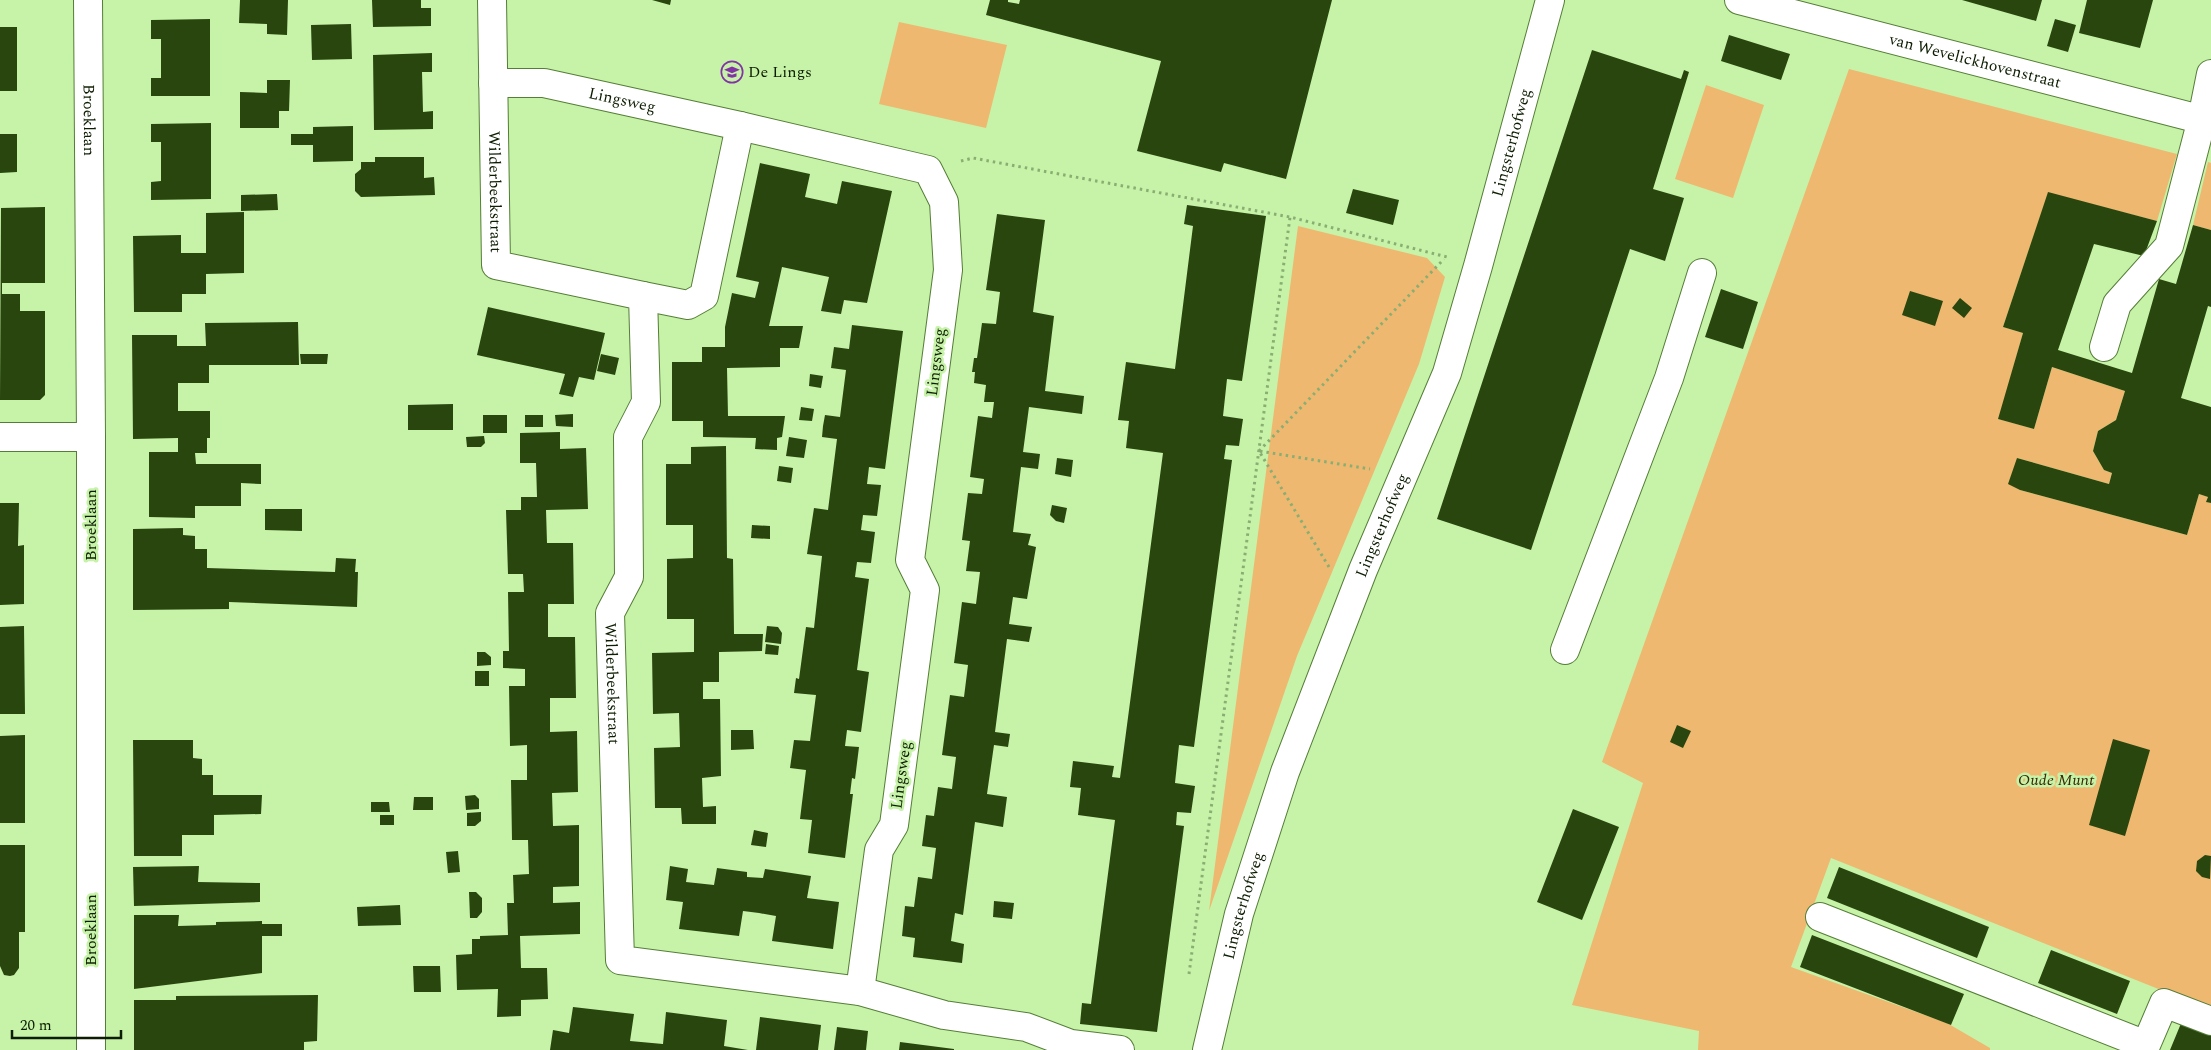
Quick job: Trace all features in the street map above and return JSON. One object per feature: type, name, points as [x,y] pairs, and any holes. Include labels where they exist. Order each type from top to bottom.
[{"type":"street","name":"Broeklaan","points":[[88,0],[91,438],[91,1050]]},
{"type":"street","name":"Wilderbeekstraat","points":[[492,0],[496,265],[688,305],[704,296],[740,126]]},
{"type":"street","name":"Lingsterhofweg","points":[[1207,1050],[1239,914],[1286,772],[1350,601],[1447,373],[1550,0]]},
{"type":"street","name":"van Wevelickhovenstraat","points":[[1739,0],[2206,121]]},
{"type":"street","points":[[2104,348],[2117,304],[2169,246],[2206,121],[2211,74]]},
{"type":"street","name":"Lingsweg","points":[[493,83],[544,83],[928,170],[944,202],[948,270],[910,560],[925,590],[894,826],[879,850],[860,990]]},
{"type":"street","points":[[1565,650],[1670,378],[1702,273]]},
{"type":"street","name":"Wilderbeekstraat","points":[[643,296],[646,402],[628,437],[629,577],[610,613],[620,960],[860,990]]},
{"type":"street","points":[[0,437],[91,438]]},
{"type":"street","points":[[1820,917],[2146,1045],[2164,1003],[2211,1022]]},
{"type":"street","points":[[860,990],[944,1016],[1026,1027],[1071,1044],[1120,1050]]},
{"type":"path","points":[[928,170],[973,158],[1290,216],[1478,266]]},
{"type":"path","points":[[1188,981],[1290,216]]},
{"type":"path","points":[[1259,451],[1446,257]]},
{"type":"path","points":[[1259,451],[1404,474]]},
{"type":"path","points":[[1259,451],[1350,601]]},
{"type":"green space","points":[[899,22],[1007,45],[986,128],[879,104]]},
{"type":"green space","name":"Oude Munt","points":[[1849,69],[2177,154],[2157,221],[2048,193],[2003,327],[2023,333],[1999,419],[2034,429],[2052,367],[2125,391],[2116,420],[2098,431],[2093,451],[2104,470],[2112,473],[2109,484],[2017,458],[2020,490],[2187,535],[2199,494],[2208,497],[2207,502],[2211,503],[2211,1010],[1831,858],[1791,967],[1947,1023],[1990,1048],[1990,1050],[1698,1050],[1699,1031],[1572,1005],[1643,783],[1602,762]]},
{"type":"green space","points":[[1706,85],[1764,105],[1733,198],[1675,179]]},
{"type":"green space","points":[[2208,162],[2211,163],[2211,230],[2193,225]]},
{"type":"green space","points":[[1298,226],[1427,258],[1445,277],[1419,364],[1297,656],[1209,911]]},
{"type":"building","points":[[240,0],[288,0],[287,35],[267,34],[267,24],[239,23]]},
{"type":"building","points":[[372,0],[421,0],[421,8],[431,8],[431,26],[373,27]]},
{"type":"building","points":[[652,0],[671,0],[670,5]]},
{"type":"building","points":[[990,0],[1008,0],[1008,2],[1019,4],[1020,0],[1332,0],[1286,179],[1224,163],[1221,172],[1137,151],[1161,61],[986,15]]},
{"type":"building","points":[[1962,0],[2042,0],[2036,21]]},
{"type":"building","points":[[2087,0],[2153,0],[2140,48],[2079,33]]},
{"type":"building","points":[[210,19],[210,96],[151,96],[151,78],[161,78],[161,39],[151,39],[151,20]]},
{"type":"building","points":[[2055,19],[2076,25],[2068,52],[2047,46]]},
{"type":"building","points":[[351,24],[352,59],[312,60],[311,25]]},
{"type":"building","points":[[0,27],[17,27],[17,91],[0,91]]},
{"type":"building","points":[[1729,35],[1790,54],[1781,80],[1721,61]]},
{"type":"building","points":[[1592,50],[1681,79],[1684,70],[1689,72],[1653,189],[1684,198],[1665,261],[1630,249],[1531,550],[1437,519]]},
{"type":"building","points":[[432,53],[432,72],[422,72],[423,112],[433,111],[433,129],[374,130],[373,55]]},
{"type":"building","points":[[267,80],[290,80],[289,111],[279,111],[279,128],[240,128],[240,92],[267,93]]},
{"type":"building","points":[[211,123],[211,199],[151,200],[151,182],[161,181],[161,142],[151,142],[151,124]]},
{"type":"building","points":[[353,126],[353,161],[313,162],[313,145],[291,145],[291,134],[313,134],[313,127]]},
{"type":"building","points":[[0,134],[17,134],[17,172],[0,173]]},
{"type":"building","points":[[375,157],[424,157],[424,178],[434,177],[435,195],[361,197],[355,191],[355,174],[361,169],[361,162],[375,162]]},
{"type":"building","points":[[760,163],[810,174],[805,197],[837,204],[842,181],[892,191],[867,303],[844,300],[841,314],[821,311],[829,277],[782,267],[769,326],[803,326],[799,348],[780,348],[780,367],[727,368],[728,416],[785,416],[782,437],[777,438],[777,450],[755,449],[756,438],[703,437],[703,421],[672,421],[672,362],[702,362],[702,347],[725,347],[725,327],[732,293],[755,298],[759,282],[736,277]]},
{"type":"building","points":[[1353,189],[1399,200],[1393,225],[1346,213]]},
{"type":"building","points":[[2048,192],[2157,221],[2144,256],[2094,244],[2058,350],[2132,373],[2159,279],[2176,284],[2193,225],[2211,230],[2211,307],[2208,306],[2181,398],[2211,407],[2211,503],[2206,502],[2208,497],[2199,494],[2187,535],[2020,490],[2008,484],[2017,458],[2109,484],[2112,473],[2104,470],[2093,451],[2098,431],[2116,420],[2125,391],[2052,367],[2034,429],[1998,419],[2023,333],[2003,327]]},
{"type":"building","points":[[277,194],[278,210],[241,211],[241,195]]},
{"type":"building","points":[[1187,205],[1266,216],[1242,381],[1227,379],[1223,416],[1243,419],[1239,446],[1226,445],[1224,459],[1232,460],[1194,747],[1179,745],[1175,783],[1195,786],[1191,813],[1177,812],[1176,825],[1184,826],[1157,1032],[1080,1024],[1082,1003],[1091,1004],[1115,820],[1078,815],[1081,788],[1070,787],[1073,761],[1114,766],[1112,777],[1120,778],[1163,453],[1126,448],[1129,421],[1118,420],[1126,362],[1175,369],[1193,226],[1184,224]]},
{"type":"building","points":[[45,207],[45,283],[2,283],[2,294],[20,294],[20,311],[45,311],[45,395],[40,400],[0,400],[1,208]]},
{"type":"building","points":[[244,212],[244,273],[206,274],[206,294],[182,294],[182,312],[134,312],[133,236],[181,235],[181,253],[206,253],[206,213]]},
{"type":"building","points":[[997,214],[1045,220],[1033,312],[1054,316],[1045,391],[1084,396],[1082,414],[1029,407],[1023,452],[1040,454],[1038,469],[1021,467],[1013,532],[1031,534],[1028,545],[1036,547],[1027,599],[1013,597],[1009,624],[1032,627],[1029,642],[1007,639],[995,732],[1010,734],[1008,747],[994,745],[987,794],[1007,797],[1003,827],[975,822],[963,915],[955,913],[951,941],[964,944],[962,963],[913,957],[915,938],[902,936],[905,906],[914,907],[918,877],[932,879],[936,848],[922,846],[926,815],[934,816],[938,787],[952,789],[956,757],[942,755],[950,695],[964,697],[968,665],[954,663],[962,602],[976,604],[980,572],[966,571],[970,541],[962,540],[968,493],[982,494],[984,479],[970,477],[978,416],[992,418],[994,402],[984,402],[986,385],[974,383],[975,372],[972,372],[974,358],[977,358],[982,323],[996,324],[1000,292],[986,290]]},
{"type":"building","points":[[1721,289],[1758,302],[1743,349],[1705,337]]},
{"type":"building","points":[[1910,291],[1943,301],[1935,326],[1902,315]]},
{"type":"building","points":[[1960,298],[1972,308],[1964,318],[1952,308]]},
{"type":"building","points":[[488,307],[605,333],[594,380],[579,377],[573,397],[559,394],[565,374],[477,355]]},
{"type":"building","points":[[298,322],[299,365],[209,365],[209,383],[178,383],[178,411],[210,411],[210,438],[207,438],[207,453],[195,453],[196,464],[261,464],[261,484],[241,483],[241,506],[195,506],[195,518],[149,517],[149,452],[178,452],[178,438],[133,439],[132,335],[177,335],[177,346],[206,346],[205,323]]},
{"type":"building","points":[[852,325],[903,331],[885,469],[869,467],[867,484],[881,485],[877,516],[863,515],[861,530],[875,532],[871,563],[857,562],[855,577],[869,579],[857,670],[869,672],[861,732],[847,730],[845,746],[859,747],[855,779],[852,778],[850,794],[853,794],[845,858],[808,853],[812,820],[800,819],[806,770],[790,768],[794,740],[810,741],[816,695],[794,693],[796,678],[799,679],[806,627],[814,628],[822,556],[807,554],[814,508],[828,510],[837,439],[822,437],[823,426],[825,415],[840,417],[846,370],[831,368],[834,347],[849,349]]},
{"type":"building","points":[[300,354],[328,354],[327,364],[301,364]]},
{"type":"building","points":[[601,354],[619,358],[615,375],[597,371]]},
{"type":"building","points":[[810,374],[823,376],[821,388],[809,386]]},
{"type":"building","points":[[453,404],[453,430],[408,430],[408,405]]},
{"type":"building","points":[[801,407],[814,409],[812,421],[799,420]]},
{"type":"building","points":[[573,414],[573,427],[556,426],[555,415]]},
{"type":"building","points":[[483,415],[507,415],[507,433],[483,433]]},
{"type":"building","points":[[525,415],[543,415],[543,427],[525,427]]},
{"type":"building","points":[[560,432],[560,449],[586,448],[588,509],[546,510],[547,543],[573,543],[574,604],[548,604],[548,637],[575,637],[576,698],[550,698],[550,732],[577,731],[578,792],[552,793],[553,826],[579,825],[579,886],[553,887],[553,903],[580,902],[580,934],[520,936],[521,968],[547,968],[548,999],[521,1000],[521,1016],[497,1017],[498,989],[457,990],[456,955],[472,954],[472,939],[480,939],[480,936],[508,935],[507,903],[514,903],[513,875],[529,874],[528,840],[512,840],[511,780],[527,780],[527,745],[510,746],[509,686],[525,686],[525,669],[503,668],[503,651],[509,651],[508,592],[524,592],[523,574],[508,574],[506,510],[521,510],[521,497],[537,497],[536,463],[520,463],[520,433]]},
{"type":"building","points":[[484,436],[485,443],[481,447],[467,447],[466,437]]},
{"type":"building","points":[[789,437],[807,440],[804,458],[786,456]]},
{"type":"building","points":[[726,446],[727,558],[733,559],[734,634],[763,634],[762,651],[719,652],[719,682],[703,682],[703,699],[720,699],[721,776],[702,778],[703,807],[716,806],[716,824],[682,824],[681,808],[655,808],[654,748],[680,747],[679,713],[653,714],[652,653],[694,652],[694,619],[667,619],[667,559],[693,558],[693,525],[666,525],[666,464],[691,464],[691,447]]},
{"type":"building","points":[[1057,458],[1073,460],[1071,477],[1055,474]]},
{"type":"building","points":[[779,466],[793,468],[791,483],[777,481]]},
{"type":"building","points":[[0,503],[19,503],[18,546],[24,545],[24,604],[0,605]]},
{"type":"building","points":[[1052,505],[1067,508],[1064,523],[1056,521],[1050,515]]},
{"type":"building","points":[[265,509],[302,509],[302,531],[265,530]]},
{"type":"building","points":[[752,525],[770,526],[770,539],[751,538]]},
{"type":"building","points":[[183,528],[183,535],[195,536],[195,549],[207,549],[207,568],[335,572],[336,558],[356,559],[355,572],[358,572],[357,607],[229,602],[229,609],[133,610],[133,529]]},
{"type":"building","points":[[24,626],[25,714],[0,714],[0,627]]},
{"type":"building","points":[[767,626],[778,627],[782,633],[781,644],[765,642]]},
{"type":"building","points":[[766,644],[779,646],[778,655],[765,654]]},
{"type":"building","points":[[477,652],[485,652],[491,657],[491,665],[477,666]]},
{"type":"building","points":[[475,671],[489,671],[489,686],[475,686]]},
{"type":"building","points":[[1677,725],[1691,731],[1683,748],[1670,742]]},
{"type":"building","points":[[731,730],[753,730],[754,749],[731,750]]},
{"type":"building","points":[[25,735],[25,823],[0,823],[0,736]]},
{"type":"building","points":[[2113,739],[2150,750],[2125,836],[2089,825]]},
{"type":"building","points":[[133,740],[193,740],[193,758],[202,759],[202,775],[213,775],[213,795],[262,795],[261,814],[214,815],[214,835],[182,835],[182,856],[134,856]]},
{"type":"building","points":[[475,795],[479,799],[479,809],[466,810],[465,796]]},
{"type":"building","points":[[414,797],[433,797],[433,810],[413,810]]},
{"type":"building","points":[[371,802],[389,802],[390,812],[371,812]]},
{"type":"building","points":[[1573,809],[1619,827],[1582,920],[1537,902]]},
{"type":"building","points":[[481,812],[481,821],[475,826],[467,826],[467,813]]},
{"type":"building","points":[[380,815],[394,815],[394,825],[380,825]]},
{"type":"building","points":[[754,830],[768,833],[766,847],[751,845]]},
{"type":"building","points":[[0,845],[25,845],[25,932],[19,932],[19,968],[14,975],[10,976],[4,975],[0,966]]},
{"type":"building","points":[[458,851],[460,872],[448,873],[446,852]]},
{"type":"building","points":[[2205,855],[2211,856],[2210,879],[2202,877],[2196,871],[2197,861]]},
{"type":"building","points":[[199,866],[198,882],[260,883],[260,902],[134,906],[133,867]]},
{"type":"building","points":[[670,866],[688,869],[686,882],[714,885],[717,868],[747,872],[747,877],[763,878],[765,869],[811,876],[807,898],[839,902],[833,949],[772,941],[776,916],[759,913],[743,911],[739,936],[679,929],[683,902],[666,900]]},
{"type":"building","points":[[1839,867],[1989,927],[1977,958],[1827,898]]},
{"type":"building","points":[[469,892],[476,892],[482,898],[482,912],[477,918],[470,918]]},
{"type":"building","points":[[994,901],[1014,903],[1012,919],[993,917]]},
{"type":"building","points":[[400,905],[401,925],[358,926],[357,907]]},
{"type":"building","points":[[134,915],[179,915],[178,926],[216,925],[216,922],[262,921],[262,924],[282,924],[282,936],[262,936],[262,973],[134,989]]},
{"type":"building","points":[[1812,935],[1964,994],[1951,1025],[1800,967]]},
{"type":"building","points":[[2051,950],[2130,981],[2117,1014],[2038,983]]},
{"type":"building","points":[[413,966],[440,966],[441,992],[414,992]]},
{"type":"building","points":[[318,995],[317,1041],[304,1042],[304,1050],[134,1050],[134,1000],[176,1000],[176,996]]},
{"type":"building","points":[[573,1007],[634,1014],[630,1041],[663,1044],[666,1012],[727,1020],[724,1046],[748,1050],[550,1050],[553,1030],[569,1033]]},
{"type":"building","points":[[760,1017],[821,1025],[818,1050],[756,1050]]},
{"type":"building","points":[[2182,1021],[2211,1033],[2211,1050],[2170,1050]]},
{"type":"building","points":[[837,1027],[868,1031],[866,1050],[834,1050]]},
{"type":"building","points":[[900,1042],[954,1049],[954,1050],[899,1050]]},
{"type":"place","name":"De Lings","points":[[732,72]]}]
